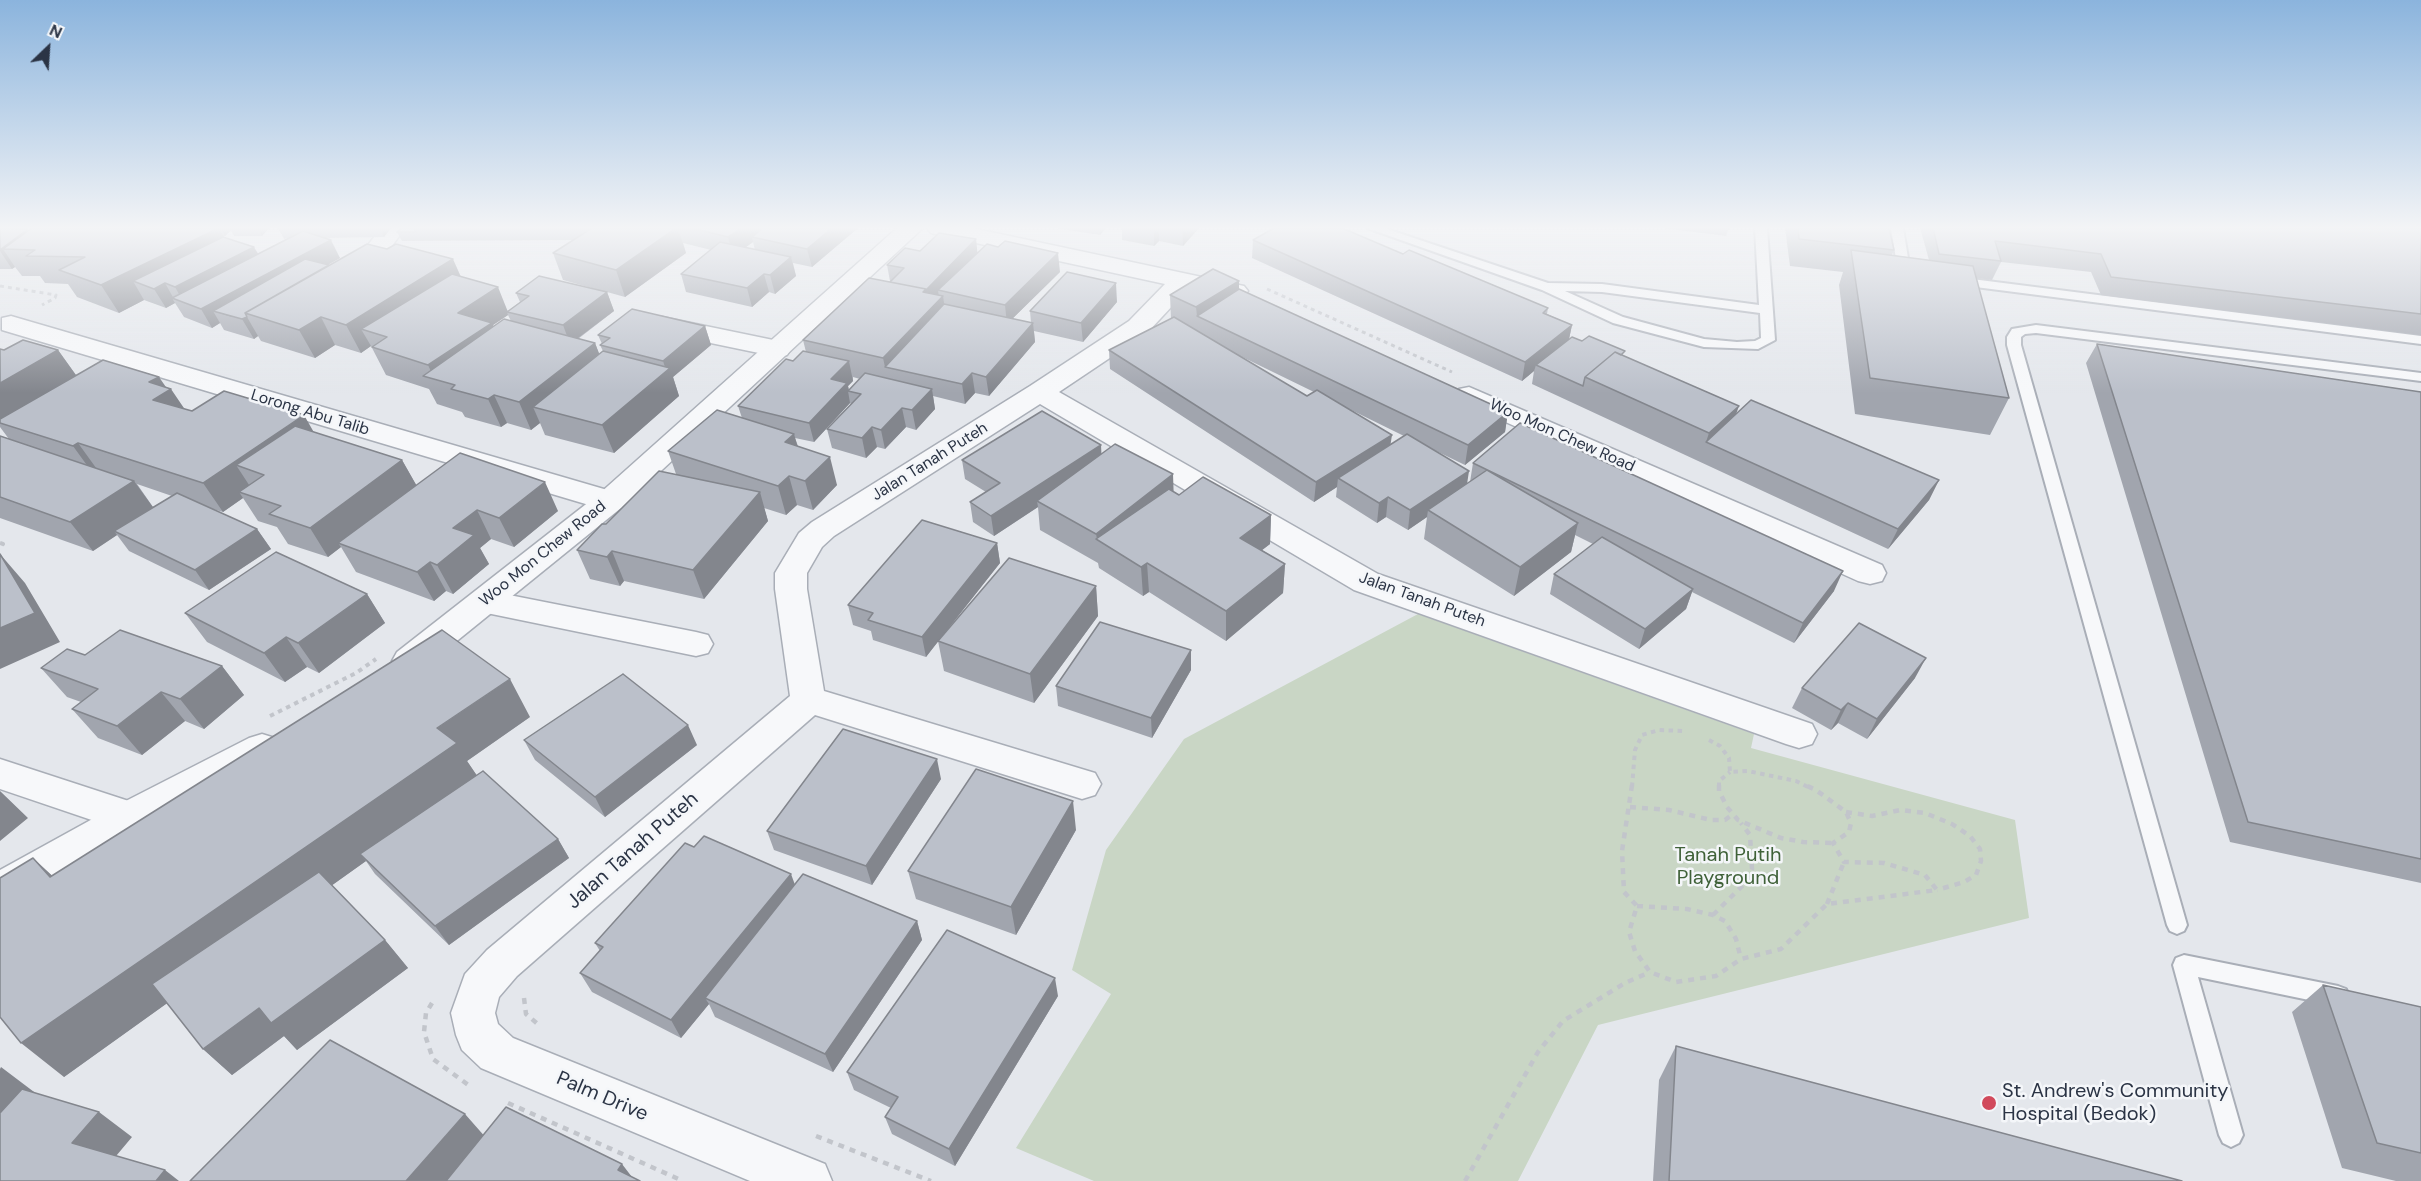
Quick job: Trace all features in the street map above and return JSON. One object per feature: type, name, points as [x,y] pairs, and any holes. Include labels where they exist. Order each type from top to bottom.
[{"type":"street","name":"Woo Mon Chew Road","points":[[381,669],[484,602],[610,501],[850,283]]},
{"type":"street","name":"Jalan Tanah Puteh","points":[[473,1013],[480,988],[502,963],[810,700],[804,683],[791,589],[791,573],[810,540],[1138,327],[1179,283]]},
{"type":"street","points":[[1202,283],[1237,291],[1259,301]]},
{"type":"street","points":[[640,320],[778,349]]},
{"type":"street","name":"Lorong Abu Talib","points":[[11,324],[610,501]]},
{"type":"street","name":"Woo Mon Chew Road","points":[[1444,384],[1870,573]]},
{"type":"street","name":"Jalan Tanah Puteh","points":[[1040,392],[1366,582],[1799,734]]},
{"type":"street","points":[[484,602],[696,644]]},
{"type":"street","points":[[810,700],[1082,784]]},
{"type":"street","points":[[0,891],[130,817],[275,727]]},
{"type":"street","points":[[0,774],[130,817]]},
{"type":"street","name":"Palm Drive","points":[[473,1013],[478,1035],[497,1053],[745,1170],[807,1181]]},
{"type":"lane","points":[[1535,283],[1618,320],[1704,343],[1758,345],[1768,340],[1764,283]]},
{"type":"lane","points":[[1972,283],[2421,340]]},
{"type":"lane","points":[[1546,287],[1602,288],[1766,310]]},
{"type":"lane","points":[[2177,924],[2020,368],[2014,337],[2017,332],[2036,329],[2421,377]]},
{"type":"lane","points":[[2231,1134],[2184,965],[2353,999]]},
{"type":"path","points":[[275,727],[356,673],[381,669]]},
{"type":"path","points":[[1683,731],[1693,697]]},
{"type":"path","points":[[1694,734],[1659,729],[1642,735],[1635,750],[1630,807],[1622,851],[1624,892],[1637,906],[1687,909],[1713,915],[1725,921],[1736,939],[1741,959]]},
{"type":"path","points":[[1704,736],[1720,746],[1729,758],[1730,772]]},
{"type":"path","points":[[1713,915],[1738,891],[1752,869],[1750,836],[1719,791],[1719,781],[1730,772],[1748,771],[1796,781],[1816,790],[1846,812],[1872,816],[1900,810],[1925,813],[1970,836],[1980,849],[1982,861],[1977,874],[1964,882],[1937,890],[1827,904]]},
{"type":"path","points":[[1630,807],[1669,810],[1711,820],[1725,820],[1733,814]]},
{"type":"path","points":[[1738,820],[1781,838],[1803,842],[1833,843],[1849,832],[1851,823],[1846,812]]},
{"type":"path","points":[[1833,843],[1844,862]]},
{"type":"path","points":[[1637,906],[1629,932],[1635,951],[1650,972],[1676,982],[1716,976],[1741,959],[1781,949],[1827,904],[1844,862]]},
{"type":"path","points":[[1844,862],[1884,863],[1925,875],[1937,890]]},
{"type":"path","points":[[1465,1181],[1538,1052],[1563,1021],[1625,982],[1650,972]]},
{"type":"path","points":[[526,989],[524,997],[526,1014],[546,1032]]},
{"type":"path","points":[[812,1135],[931,1181]]},
{"type":"green space","name":"Tanah Putih Playground","points":[[1418,614],[1754,734],[1751,748],[2015,820],[2029,918],[1598,1025],[1518,1181],[1094,1181],[1016,1148],[1111,994],[1072,970],[1106,850],[1184,739]]},
{"type":"building","points":[[139,283],[165,283],[154,289]]},
{"type":"building","points":[[165,283],[183,283],[175,287]]},
{"type":"building","points":[[201,283],[250,283],[201,309],[172,298]]},
{"type":"building","points":[[262,283],[297,283],[245,313],[247,317],[242,319],[213,311]]},
{"type":"building","points":[[298,283],[414,283],[346,325],[321,317],[299,330],[245,313]]},
{"type":"building","points":[[437,283],[484,283],[498,287],[458,313],[492,323],[428,365],[372,347],[387,337],[361,329]]},
{"type":"building","points":[[529,283],[569,283],[607,292],[563,325],[507,312],[529,296],[516,293]]},
{"type":"building","points":[[724,283],[753,283],[747,288]]},
{"type":"building","points":[[864,283],[895,283],[926,289],[923,292],[943,296],[883,358],[803,340]]},
{"type":"building","points":[[896,283],[933,283],[926,289]]},
{"type":"building","points":[[945,283],[1027,283],[1005,305],[938,290]]},
{"type":"building","points":[[1056,283],[1116,283],[1081,323],[1030,311]]},
{"type":"building","points":[[1190,283],[1236,283],[1196,307],[1170,295]]},
{"type":"building","points":[[1349,283],[1488,283],[1548,308],[1543,313],[1572,325],[1525,362]]},
{"type":"building","points":[[1856,283],[1978,283],[2009,398],[1870,378]]},
{"type":"building","points":[[2162,283],[2421,283],[2421,314]]},
{"type":"building","points":[[1239,289],[1508,412],[1468,445],[1197,316]]},
{"type":"building","points":[[944,304],[1033,323],[986,377],[972,373],[962,384],[885,367]]},
{"type":"building","points":[[632,309],[705,326],[663,361],[600,345],[610,338],[598,335]]},
{"type":"building","points":[[1174,317],[1307,396],[1317,390],[1392,435],[1316,482],[1109,350]]},
{"type":"building","points":[[504,319],[595,343],[519,402],[494,395],[488,399],[451,389],[455,385],[423,376]]},
{"type":"building","points":[[1589,336],[1625,351],[1621,355],[1615,352],[1585,377],[1583,386],[1536,365],[1572,337],[1582,341]]},
{"type":"building","points":[[23,340],[58,350],[0,383],[0,349],[4,350]]},
{"type":"building","points":[[2097,344],[2421,392],[2421,859],[2248,822]]},
{"type":"building","points":[[603,351],[670,368],[602,425],[533,407]]},
{"type":"building","points":[[803,351],[849,361],[831,379],[847,383],[809,423],[738,406],[786,359],[793,361]]},
{"type":"building","points":[[1615,352],[1739,406],[1709,433],[1585,377]]},
{"type":"building","points":[[103,360],[159,377],[149,382],[171,389],[153,400],[192,411],[224,391],[304,415],[203,483],[78,443],[73,446],[0,423],[0,419]]},
{"type":"building","points":[[865,373],[932,389],[912,410],[902,408],[881,430],[872,427],[862,438],[827,429],[861,394],[848,391]]},
{"type":"building","points":[[1751,400],[1939,480],[1898,529],[1706,442]]},
{"type":"building","points":[[717,410],[794,434],[785,442],[830,457],[805,481],[789,476],[778,486],[668,451]]},
{"type":"building","points":[[1042,411],[1101,445],[991,516],[970,502],[1000,483],[962,460]]},
{"type":"building","points":[[1520,423],[1843,571],[1803,623],[1473,463]]},
{"type":"building","points":[[295,426],[402,460],[310,528],[269,514],[281,506],[239,492],[264,475],[236,465]]},
{"type":"building","points":[[1407,434],[1469,471],[1410,510],[1388,497],[1379,503],[1338,478]]},
{"type":"building","points":[[0,436],[134,481],[70,522],[0,497]]},
{"type":"building","points":[[1115,444],[1173,474],[1096,534],[1037,501]]},
{"type":"building","points":[[460,453],[545,482],[499,518],[477,510],[453,528],[474,535],[437,565],[430,562],[417,572],[338,543]]},
{"type":"building","points":[[1487,470],[1578,523],[1520,567],[1428,510]]},
{"type":"building","points":[[659,471],[760,492],[693,570],[612,551],[607,557],[577,550],[602,524],[606,524]]},
{"type":"building","points":[[1203,477],[1271,515],[1240,538],[1285,564],[1226,611],[1147,563],[1141,567],[1096,539],[1169,489],[1179,495]]},
{"type":"building","points":[[177,493],[257,529],[195,570],[114,531]]},
{"type":"building","points":[[922,520],[997,543],[922,637],[868,620],[873,613],[848,605]]},
{"type":"building","points":[[1602,537],[1693,589],[1645,629],[1554,574]]},
{"type":"building","points":[[276,552],[367,594],[298,643],[286,637],[264,653],[185,613]]},
{"type":"building","points":[[0,554],[35,613],[0,628]]},
{"type":"building","points":[[1009,558],[1096,586],[1030,674],[938,641]]},
{"type":"building","points":[[1100,622],[1191,650],[1151,718],[1056,686]]},
{"type":"building","points":[[1859,623],[1926,658],[1877,719],[1848,703],[1841,710],[1802,688]]},
{"type":"building","points":[[120,630],[222,666],[180,699],[161,692],[117,726],[72,709],[98,689],[41,668],[67,649],[85,655]]},
{"type":"building","points":[[442,630],[510,679],[437,728],[457,743],[21,1043],[0,1017],[0,878],[33,858],[50,877]]},
{"type":"building","points":[[623,674],[688,725],[595,797],[524,740]]},
{"type":"building","points":[[843,729],[937,759],[866,866],[767,831]]},
{"type":"building","points":[[976,769],[1073,801],[1011,907],[908,871]]},
{"type":"building","points":[[483,771],[558,839],[435,926],[360,854]]},
{"type":"building","points":[[704,836],[791,874],[671,1020],[580,973],[603,947],[595,943],[685,843],[694,847]]},
{"type":"building","points":[[319,872],[385,940],[271,1023],[259,1008],[203,1049],[152,984]]},
{"type":"building","points":[[803,874],[917,921],[825,1054],[705,998]]},
{"type":"building","points":[[947,930],[1055,978],[949,1149],[885,1117],[898,1097],[847,1072]]},
{"type":"building","points":[[2323,985],[2421,1007],[2421,1153],[2377,1143]]},
{"type":"building","points":[[330,1040],[465,1114],[406,1181],[190,1181]]},
{"type":"building","points":[[1676,1046],[2182,1181],[1669,1181]]},
{"type":"building","points":[[22,1089],[99,1112],[72,1143],[165,1170],[156,1181],[0,1181],[0,1113]]},
{"type":"building","points":[[506,1107],[622,1164],[618,1170],[640,1181],[446,1181]]},
{"type":"place","name":"St. Andrew's Community Hospital (Bedok)","points":[[1989,1103]]}]
